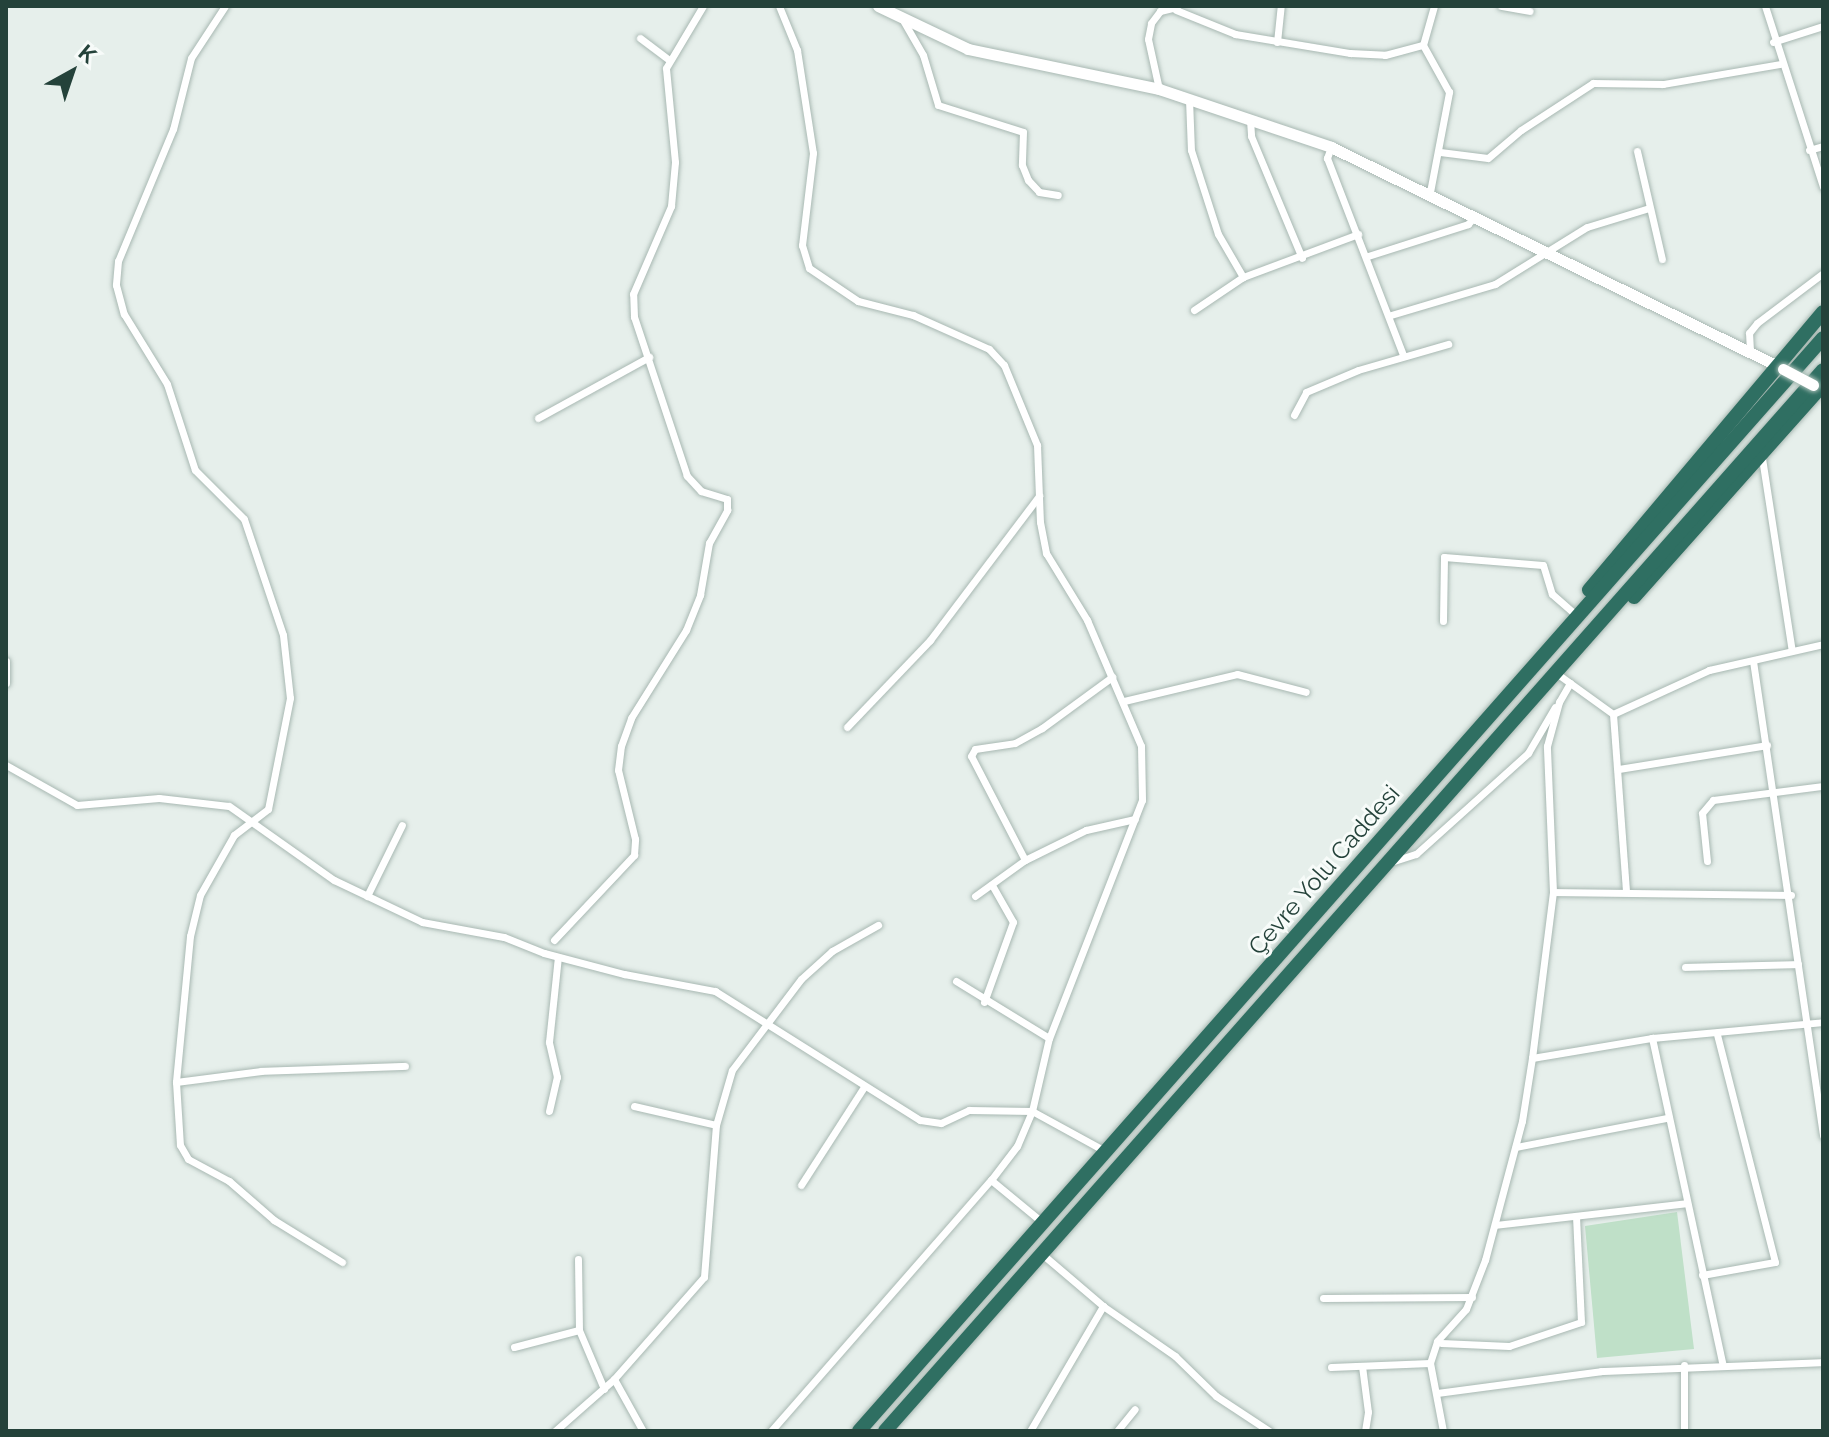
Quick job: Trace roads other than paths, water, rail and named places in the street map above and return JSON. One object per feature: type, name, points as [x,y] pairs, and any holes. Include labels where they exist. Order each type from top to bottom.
[{"type":"highway","points":[[1565,627],[1603,567],[1779,367],[1823,312]]},
{"type":"highway","name":"Çevre Yolu Caddesi","points":[[859,1431],[1045,1225],[1565,627],[1823,338]]},
{"type":"highway","name":"Çevre Yolu Caddesi","points":[[885,1431],[1823,370]]},
{"type":"highway","points":[[1556,673],[1654,578],[1762,458],[1819,388]]},
{"type":"street","points":[[225,6],[191,58],[173,129],[118,261],[116,285],[124,314],[167,384],[195,470],[244,519],[283,635],[290,698],[268,809],[234,835],[200,895],[190,936],[176,1082],[180,1145],[188,1159],[229,1181],[274,1220],[342,1262]]},
{"type":"street","points":[[554,940],[634,855],[635,839],[618,770],[621,746],[631,718],[686,630],[700,595],[709,543],[727,510],[727,499],[701,491],[687,476],[666,422],[649,357],[634,317],[633,294],[671,206],[675,162],[666,92],[669,60],[703,6]]},
{"type":"street","points":[[771,1431],[991,1180],[1017,1146],[1032,1111],[1049,1038],[1135,819],[1145,776],[1141,746],[1124,701],[1087,620],[1046,553],[1037,445],[1016,385],[989,349],[913,315],[858,301],[809,268],[802,245],[813,153],[797,50],[779,6]]},
{"type":"street","points":[[1277,42],[1281,6]]},
{"type":"street","points":[[1430,192],[1449,92],[1423,45],[1434,6]]},
{"type":"street","points":[[1501,6],[1530,11]]},
{"type":"street","points":[[1765,6],[1780,64],[1823,187]]},
{"type":"street","points":[[887,8],[904,22],[968,49],[1159,89],[1331,147],[1551,251],[1819,388]]},
{"type":"street","points":[[1159,89],[1148,39],[1160,11],[1177,8],[1235,34],[1277,42],[1373,55],[1423,45]]},
{"type":"street","points":[[904,22],[923,55],[938,105],[1023,132],[1022,165],[1028,180],[1039,192],[1058,195]]},
{"type":"street","points":[[1773,42],[1823,26]]},
{"type":"street","points":[[640,38],[669,60]]},
{"type":"street","points":[[1440,152],[1488,158],[1521,130],[1593,83],[1663,84],[1780,64]]},
{"type":"street","points":[[1189,99],[1191,150],[1218,234],[1243,277]]},
{"type":"street","points":[[1250,120],[1251,136],[1302,258]]},
{"type":"street","points":[[1809,150],[1823,146]]},
{"type":"street","points":[[1331,147],[1327,158],[1391,315],[1403,355]]},
{"type":"street","points":[[1637,151],[1662,259]]},
{"type":"street","points":[[1391,315],[1495,284],[1587,227],[1649,208]]},
{"type":"street","points":[[1368,256],[1468,224],[1476,214]]},
{"type":"street","points":[[1194,310],[1243,277],[1302,258],[1358,234]]},
{"type":"street","points":[[1750,351],[1749,333],[1757,323],[1823,273]]},
{"type":"street","points":[[1294,415],[1306,392],[1403,355],[1448,344]]},
{"type":"street","points":[[538,418],[649,357]]},
{"type":"street","points":[[1762,458],[1792,651]]},
{"type":"street","points":[[847,727],[930,640],[1039,496]]},
{"type":"street","points":[[1443,621],[1444,557],[1543,565],[1552,594],[1574,613]]},
{"type":"street","points":[[1613,714],[1709,670],[1823,644]]},
{"type":"street","points":[[6,661],[6,683]]},
{"type":"street","points":[[1753,661],[1791,895],[1823,1136]]},
{"type":"street","points":[[1556,673],[1613,714],[1626,892]]},
{"type":"street","points":[[1124,701],[1237,674],[1306,692]]},
{"type":"street","points":[[1025,860],[971,756],[975,749],[1015,743],[1042,728],[1112,677]]},
{"type":"street","points":[[1385,863],[1416,854],[1528,753],[1570,683]]},
{"type":"street","points":[[1443,1431],[1430,1363],[1472,1297],[1516,1147],[1532,1058],[1553,892],[1547,746],[1559,702]]},
{"type":"street","points":[[1619,769],[1767,745]]},
{"type":"street","points":[[6,765],[77,805],[159,798],[229,806],[334,880],[422,922],[504,937],[558,957],[715,991],[864,1087],[929,1123],[969,1110],[1032,1111],[1108,1152]]},
{"type":"street","points":[[1707,861],[1701,824],[1707,804],[1823,786]]},
{"type":"street","points":[[975,896],[1025,860],[1086,830],[1135,819]]},
{"type":"street","points":[[367,896],[402,825]]},
{"type":"street","points":[[984,1002],[1013,922],[992,885]]},
{"type":"street","points":[[1553,892],[1791,895]]},
{"type":"street","points":[[555,1431],[614,1379],[704,1277],[716,1125],[725,1083],[764,1023],[832,951],[878,925]]},
{"type":"street","points":[[549,1111],[557,1077],[549,1042],[558,957]]},
{"type":"street","points":[[1685,967],[1798,964]]},
{"type":"street","points":[[956,981],[984,1002],[1049,1038]]},
{"type":"street","points":[[1532,1058],[1652,1038],[1717,1035],[1823,1022]]},
{"type":"street","points":[[1702,1275],[1775,1262],[1717,1035]]},
{"type":"street","points":[[1652,1038],[1666,1118],[1722,1363]]},
{"type":"street","points":[[176,1082],[261,1071],[405,1066]]},
{"type":"street","points":[[801,1185],[864,1087]]},
{"type":"street","points":[[634,1106],[716,1125]]},
{"type":"street","points":[[1516,1147],[1666,1118]]},
{"type":"street","points":[[991,1180],[1045,1225]]},
{"type":"street","points":[[1495,1225],[1687,1203]]},
{"type":"street","points":[[1441,1343],[1509,1346],[1581,1322],[1576,1216]]},
{"type":"street","points":[[1042,1254],[1103,1306],[1175,1356],[1243,1416],[1269,1431]]},
{"type":"street","points":[[578,1259],[579,1330],[604,1389]]},
{"type":"street","points":[[1323,1298],[1472,1297]]},
{"type":"street","points":[[1033,1430],[1103,1306]]},
{"type":"street","points":[[514,1347],[579,1330]]},
{"type":"street","points":[[1437,1393],[1684,1365],[1823,1362]]},
{"type":"street","points":[[1331,1367],[1430,1363]]},
{"type":"street","points":[[1684,1365],[1684,1431]]},
{"type":"street","points":[[1362,1366],[1368,1412],[1365,1431]]},
{"type":"street","points":[[614,1379],[643,1431]]},
{"type":"street","points":[[1117,1431],[1135,1409]]}]
